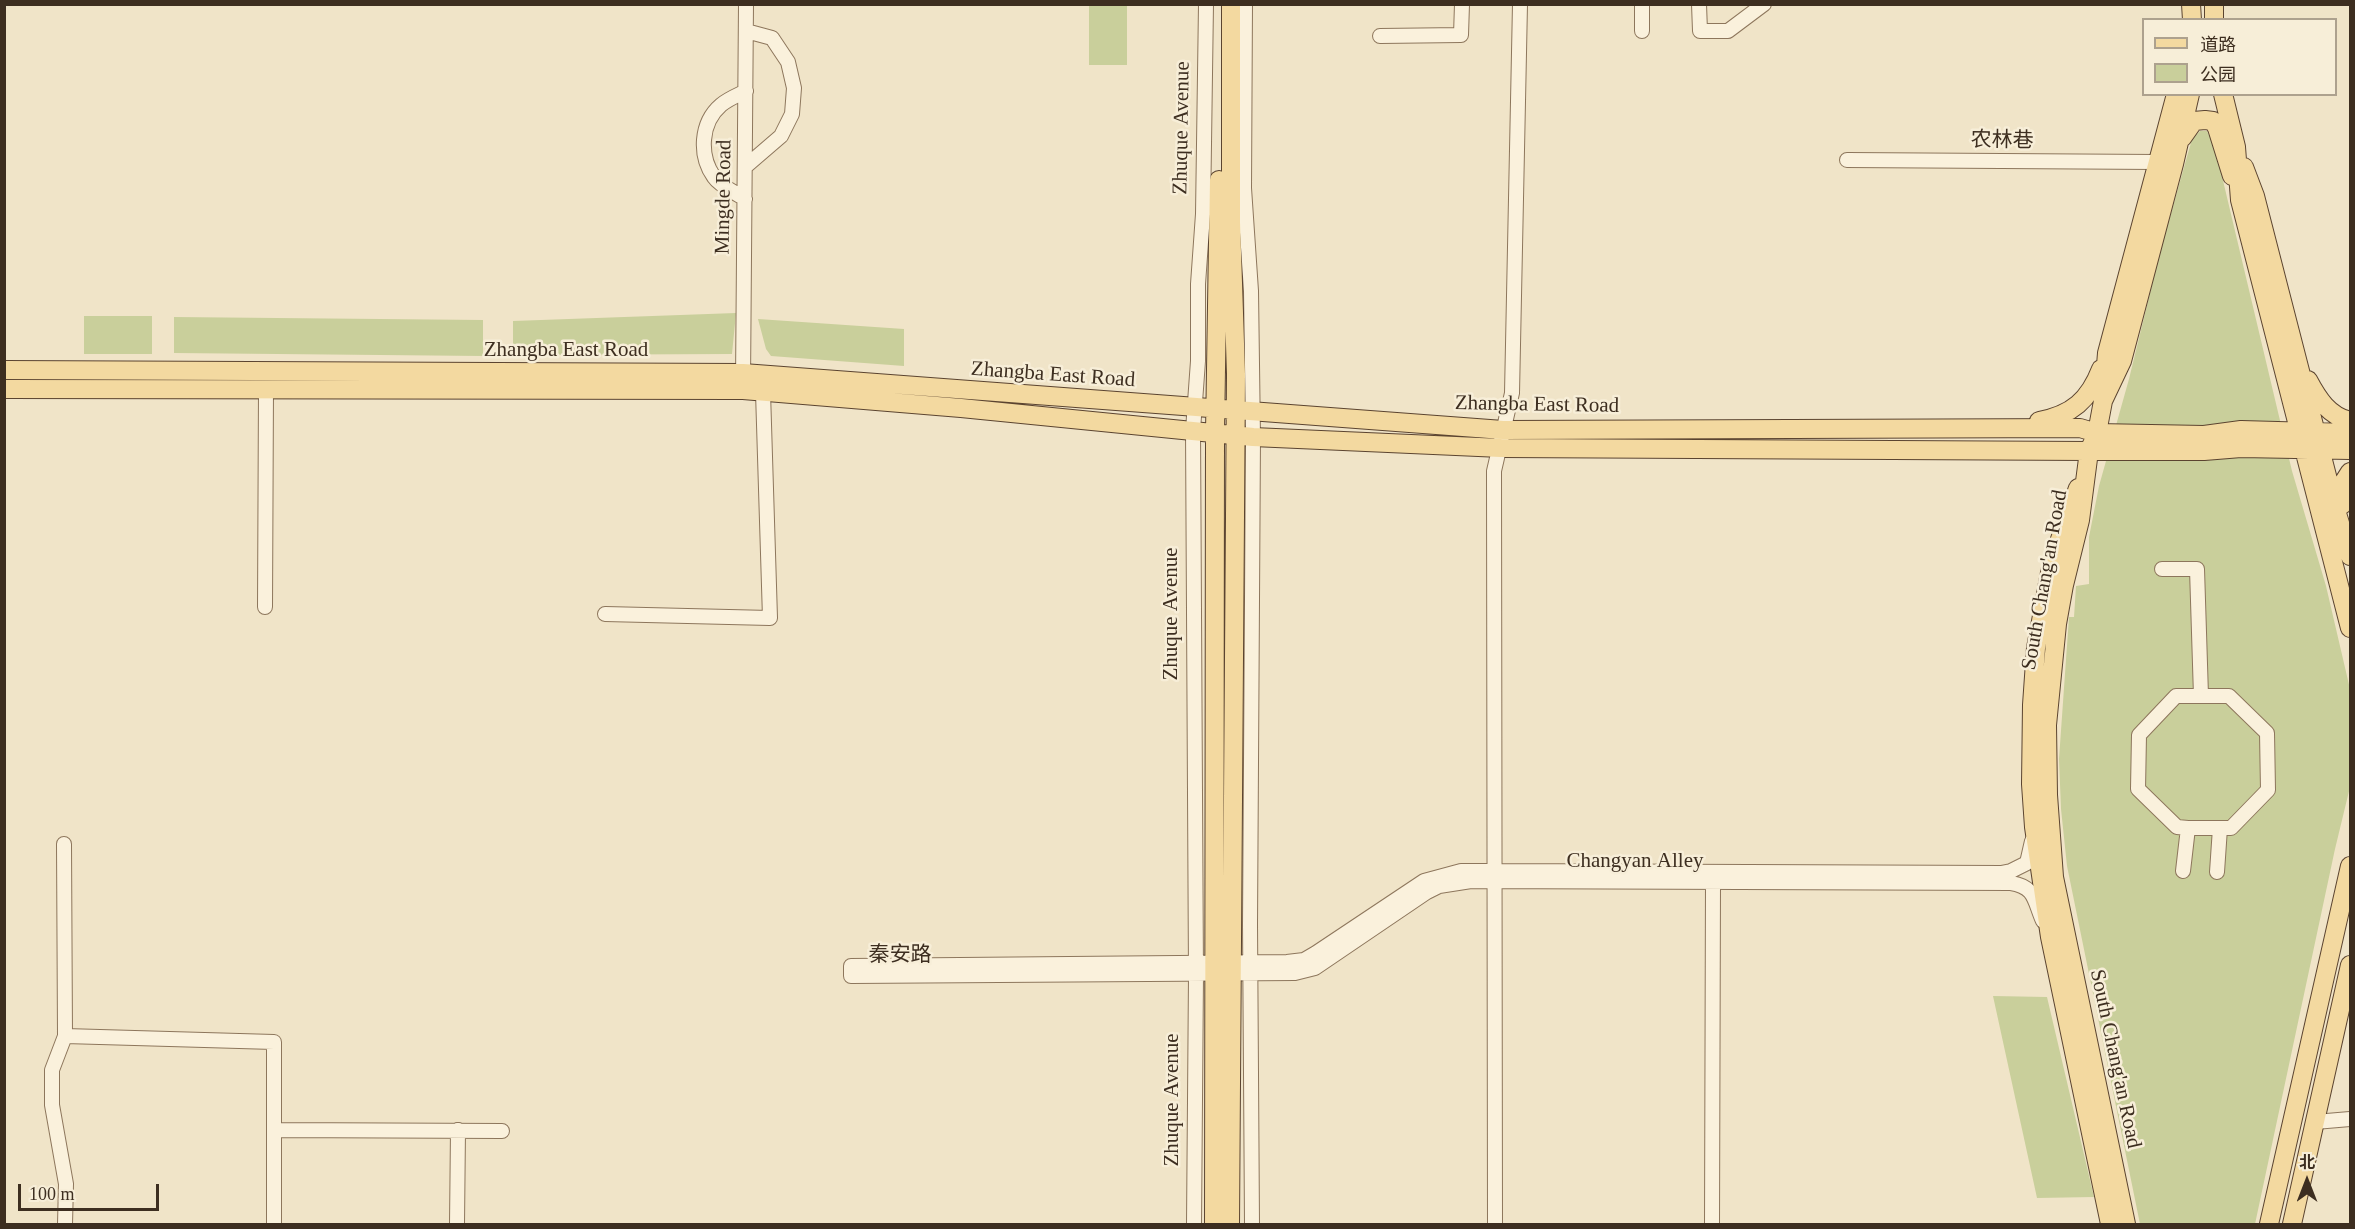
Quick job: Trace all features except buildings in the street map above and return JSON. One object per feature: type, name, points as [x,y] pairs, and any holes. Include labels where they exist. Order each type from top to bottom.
[{"type":"main road","name":"Zhuque Avenue","points":[[1220,4],[1235,409],[1244,436],[1213,969],[1230,1224]]},
{"type":"main road","name":"Zhuque Avenue","points":[[1214,1224],[1215,432],[1235,409],[1231,222],[1231,4]]},
{"type":"main road","points":[[1992,429],[2066,414],[2092,388],[2107,353],[2175,96]]},
{"type":"main road","name":"South Chang'an Road","points":[[2126,1224],[2054,877],[2049,830],[2047,747],[2050,672],[2060,605],[2080,520],[2088,459],[2097,433],[2103,401],[2122,361],[2190,96]]},
{"type":"main road","points":[[2224,96],[2236,146],[2255,196],[2297,359],[2310,440],[2350,628]]},
{"type":"main road","points":[[2178,147],[2187,128],[2194,121],[2213,121],[2240,200],[2310,440],[2346,537]]},
{"type":"main road","points":[[2236,146],[2240,200]]},
{"type":"main road","points":[[2103,401],[2107,353]]},
{"type":"main road","points":[[2297,359],[2319,400],[2331,412],[2350,421]]},
{"type":"main road","name":"Zhangba East Road","points":[[4,370],[743,382],[1235,409],[1503,429],[2080,428],[2097,433],[2204,435],[2241,429],[2310,440]]},
{"type":"main road","name":"Zhangba East Road","points":[[4,389],[266,389],[743,382],[763,392],[1244,436],[1501,448],[2088,459],[2310,440]]},
{"type":"main road","points":[[2310,440],[2350,433]]},
{"type":"main road","points":[[2310,440],[2350,450]]},
{"type":"main road","points":[[2088,459],[2066,516],[2052,562],[2036,648],[2031,747],[2034,827],[2050,937],[2110,1224]]},
{"type":"main road","points":[[2350,472],[2344,479],[2340,491],[2350,556]]},
{"type":"main road","points":[[2269,1224],[2350,866]]},
{"type":"main road","points":[[2292,1224],[2350,965]]},
{"type":"street","name":"Mingde Road","points":[[743,382],[747,4]]},
{"type":"street","name":"Zhuque Avenue","points":[[1194,1224],[1213,969],[1193,430],[1198,361],[1198,284],[1203,214],[1206,4]]},
{"type":"street","name":"Zhuque Avenue","points":[[1235,409],[1251,291],[1244,188],[1245,4]]},
{"type":"street","points":[[1380,36],[1461,35],[1461,4]]},
{"type":"street","points":[[1495,1224],[1494,471],[1512,393],[1520,4]]},
{"type":"street","points":[[1642,4],[1642,31]]},
{"type":"street","points":[[1699,4],[1700,30],[1728,31],[1764,4]]},
{"type":"street","points":[[745,167],[781,136],[792,114],[794,88],[788,62],[772,38],[746,31]]},
{"type":"street","points":[[745,199],[715,179],[705,159],[704,142],[707,124],[721,105],[746,91]]},
{"type":"street","name":"农林巷","points":[[1847,160],[2157,162]]},
{"type":"street","points":[[265,607],[266,389]]},
{"type":"street","points":[[605,614],[770,618],[763,392]]},
{"type":"street","name":"Zhuque Avenue","points":[[1244,436],[1252,1224]]},
{"type":"street","points":[[2162,569],[2197,569],[2201,696]]},
{"type":"street","points":[[2176,696],[2229,696],[2267,733],[2268,790],[2231,828],[2188,828],[2177,827],[2138,789],[2139,735],[2176,696]]},
{"type":"street","name":"Changyan Alley","points":[[1494,876],[2001,873],[2027,863],[2034,827]]},
{"type":"street","points":[[2183,870],[2188,828]]},
{"type":"street","points":[[2217,872],[2220,828]]},
{"type":"street","points":[[64,844],[65,1036],[52,1070],[52,1105],[66,1184],[65,1224]]},
{"type":"street","name":"Changyan Alley","points":[[1213,969],[1250,969],[1304,960],[1424,881],[1461,872],[1494,876],[1713,882],[2011,883],[2024,886],[2033,894],[2050,937]]},
{"type":"street","points":[[1712,1224],[1713,882]]},
{"type":"street","name":"秦安路","points":[[851,966],[1213,969],[851,976],[851,966]]},
{"type":"street","points":[[65,1036],[274,1042],[274,1224]]},
{"type":"street","points":[[2315,1122],[2350,1119]]},
{"type":"street","points":[[274,1130],[502,1131]]},
{"type":"street","points":[[457,1224],[458,1130]]},
{"type":"green space","points":[[1089,5],[1127,5],[1127,65],[1089,65]]},
{"type":"green space","points":[[2200,131],[2207,131],[2216,151],[2292,471],[2326,586],[2350,689],[2350,787],[2255,1224],[2140,1224],[2067,866],[2059,759],[2069,617],[2074,617],[2076,586],[2089,584],[2089,537],[2099,486],[2192,139]]},
{"type":"green space","points":[[736,313],[732,354],[513,355],[513,321]]},
{"type":"green space","points":[[84,316],[152,316],[152,354],[84,354]]},
{"type":"green space","points":[[174,317],[483,320],[483,356],[174,353]]},
{"type":"green space","points":[[758,319],[904,329],[904,366],[771,356],[766,349]]},
{"type":"green space","points":[[1993,996],[2047,997],[2094,1197],[2037,1198]]}]
